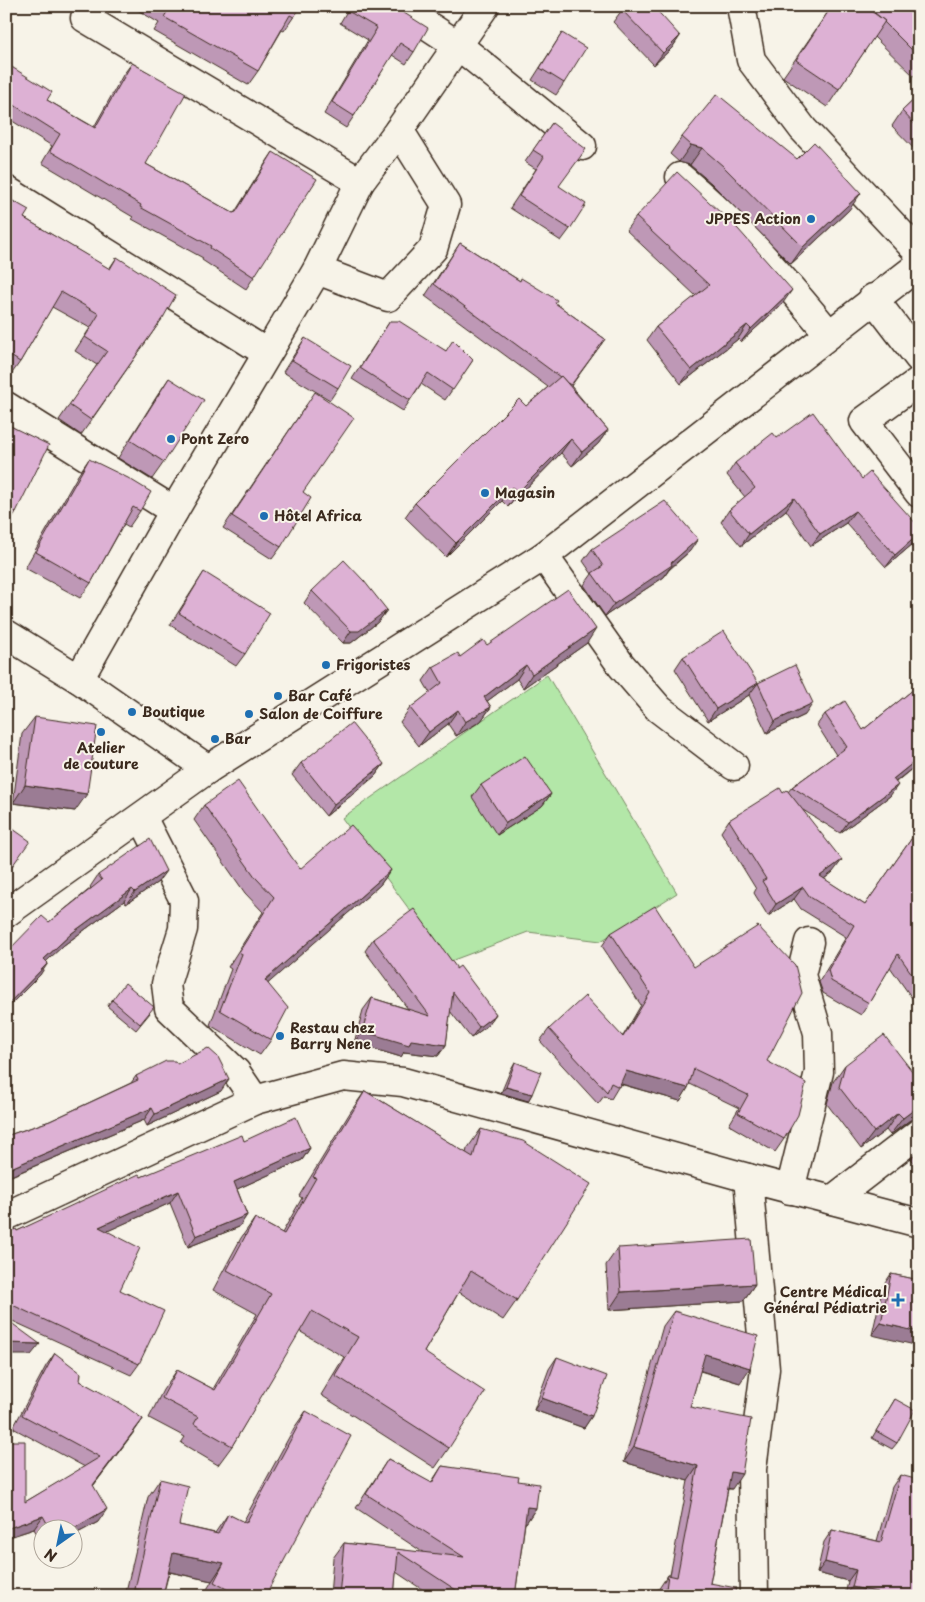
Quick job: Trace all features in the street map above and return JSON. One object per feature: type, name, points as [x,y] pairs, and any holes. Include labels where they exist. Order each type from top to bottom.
[{"type":"main road","points":[[398,6],[459,46],[582,146]]},
{"type":"main road","points":[[79,679],[174,511],[317,270],[360,182],[459,46],[485,6]]},
{"type":"main road","points":[[741,6],[751,60],[803,129],[919,253]]},
{"type":"main road","points":[[85,18],[360,182]]},
{"type":"main road","points":[[317,270],[388,298],[433,249],[446,205],[399,130]]},
{"type":"main road","points":[[680,177],[715,205],[773,266],[829,334]]},
{"type":"main road","points":[[6,190],[267,354]]},
{"type":"main road","points":[[6,913],[142,818],[208,769],[544,556],[873,298],[919,265]]},
{"type":"main road","points":[[873,298],[919,358]]},
{"type":"main road","points":[[919,381],[864,420],[919,493]]},
{"type":"main road","points":[[6,406],[174,511]]},
{"type":"main road","points":[[544,556],[622,665],[659,708],[734,766]]},
{"type":"main road","points":[[6,634],[79,679],[208,769]]},
{"type":"main road","points":[[142,818],[184,900],[183,929],[166,984],[169,1008],[236,1072],[254,1100]]},
{"type":"main road","points":[[790,1190],[819,1072],[818,1032],[801,975],[809,942]]},
{"type":"main road","points":[[6,1216],[254,1100],[343,1076],[403,1082],[790,1190],[919,1223]]},
{"type":"main road","points":[[832,1200],[919,1133]]},
{"type":"main road","points":[[748,1178],[764,1369],[752,1469],[754,1596]]},
{"type":"green space","points":[[547,675],[677,893],[601,941],[528,932],[448,962],[342,818]]},
{"type":"building","points":[[165,6],[301,6],[294,17],[290,15],[258,71],[164,17],[169,9]]},
{"type":"building","points":[[351,6],[393,6],[428,28],[414,52],[400,43],[354,116],[332,102],[377,28],[348,11]]},
{"type":"building","points":[[626,6],[653,6],[680,36],[663,53],[622,10]]},
{"type":"building","points":[[832,6],[864,6],[885,21],[839,89],[796,60]]},
{"type":"building","points":[[881,6],[919,6],[919,57],[875,13]]},
{"type":"building","points":[[562,33],[586,48],[564,83],[540,68]]},
{"type":"building","points":[[132,63],[186,93],[146,164],[233,213],[236,212],[273,152],[317,179],[254,277],[210,248],[211,246],[140,207],[141,205],[50,151],[60,134],[6,100],[6,72],[10,66],[52,92],[47,100],[95,128]]},
{"type":"building","points":[[717,94],[797,159],[814,142],[861,193],[803,247],[723,166],[702,148],[691,145],[682,137]]},
{"type":"building","points":[[919,95],[919,129],[902,111]]},
{"type":"building","points":[[552,123],[586,149],[559,186],[586,204],[570,229],[519,196],[544,157],[533,150]]},
{"type":"building","points":[[677,172],[738,229],[792,290],[751,329],[747,325],[691,370],[656,327],[709,285],[636,217]]},
{"type":"building","points":[[6,197],[29,210],[24,218],[110,269],[117,257],[176,295],[164,316],[91,420],[69,405],[107,351],[85,337],[99,314],[61,292],[20,362],[6,353]]},
{"type":"building","points":[[460,243],[520,281],[521,278],[557,300],[555,303],[605,339],[571,385],[434,284]]},
{"type":"building","points":[[390,321],[399,321],[446,351],[453,340],[473,360],[453,390],[428,373],[410,400],[360,368]]},
{"type":"building","points":[[305,338],[351,366],[338,388],[292,360]]},
{"type":"building","points":[[561,376],[608,430],[582,452],[571,439],[518,492],[512,487],[456,543],[415,503],[519,399],[526,406]]},
{"type":"building","points":[[169,378],[204,400],[164,462],[130,440]]},
{"type":"building","points":[[315,392],[354,418],[303,492],[311,498],[281,547],[232,516]]},
{"type":"building","points":[[813,412],[862,479],[870,472],[919,527],[919,534],[895,555],[855,511],[820,534],[794,498],[749,534],[729,510],[755,488],[735,463],[773,433],[777,438]]},
{"type":"building","points":[[6,424],[49,445],[16,512],[6,508]]},
{"type":"building","points":[[89,459],[128,478],[151,492],[140,511],[133,507],[91,583],[36,552]]},
{"type":"building","points":[[665,501],[698,539],[671,563],[672,565],[614,604],[592,573],[603,566],[592,549]]},
{"type":"building","points":[[344,560],[387,610],[359,631],[351,631],[312,591]]},
{"type":"building","points":[[204,572],[270,613],[245,654],[179,613]]},
{"type":"building","points":[[568,589],[596,629],[532,674],[526,665],[484,697],[491,707],[465,722],[458,710],[429,732],[410,708],[442,683],[433,667],[458,653],[460,657],[483,640],[487,645]]},
{"type":"building","points":[[724,631],[758,683],[716,709],[683,657]]},
{"type":"building","points":[[795,665],[813,703],[775,721],[758,683]]},
{"type":"building","points":[[919,685],[919,758],[893,779],[898,785],[848,822],[792,787],[847,747],[825,714],[845,701],[863,730]]},
{"type":"building","points":[[35,717],[97,726],[87,794],[25,785]]},
{"type":"building","points":[[351,723],[384,764],[334,804],[301,763]]},
{"type":"building","points":[[525,756],[551,794],[506,823],[481,785]]},
{"type":"building","points":[[238,781],[300,869],[351,825],[391,870],[265,980],[288,1008],[271,1040],[220,1010],[242,954],[239,952],[274,897],[256,878],[204,805]]},
{"type":"building","points":[[780,788],[783,793],[787,790],[842,860],[820,876],[865,905],[919,828],[919,984],[898,954],[869,1003],[831,981],[828,970],[854,925],[810,897],[803,887],[776,904],[762,881],[766,879],[729,820]]},
{"type":"building","points":[[6,824],[30,841],[8,872],[6,870]]},
{"type":"building","points":[[150,839],[166,871],[135,892],[132,889],[72,933],[44,959],[48,963],[6,1006],[6,953],[42,916],[49,922],[102,880],[98,875]]},
{"type":"building","points":[[655,906],[694,967],[758,926],[795,965],[802,993],[767,1061],[806,1083],[798,1115],[784,1139],[738,1113],[748,1095],[694,1069],[688,1088],[626,1071],[619,1087],[611,1083],[607,1092],[549,1029],[585,996],[623,1037],[650,993],[611,933]]},
{"type":"building","points":[[414,909],[456,969],[460,966],[496,1014],[479,1027],[453,992],[446,1045],[411,1040],[409,1045],[362,1031],[372,998],[430,1016],[373,939]]},
{"type":"building","points":[[125,983],[154,1007],[140,1024],[112,1000]]},
{"type":"building","points":[[884,1035],[919,1080],[919,1106],[903,1118],[898,1113],[874,1132],[839,1087],[845,1065]]},
{"type":"building","points":[[208,1048],[218,1057],[229,1079],[155,1114],[152,1108],[6,1170],[6,1136],[50,1121],[138,1080],[136,1076],[166,1061],[175,1061],[177,1064]]},
{"type":"building","points":[[515,1062],[541,1072],[532,1094],[506,1087]]},
{"type":"building","points":[[365,1091],[473,1157],[481,1129],[523,1141],[591,1184],[517,1300],[471,1271],[424,1352],[485,1392],[449,1448],[335,1375],[358,1337],[312,1311],[232,1446],[194,1424],[198,1417],[162,1398],[177,1370],[215,1390],[271,1294],[227,1270],[255,1218],[284,1234],[316,1178],[313,1177]]},
{"type":"building","points":[[296,1117],[310,1148],[234,1182],[247,1215],[196,1236],[178,1191],[99,1227],[140,1248],[120,1290],[164,1311],[139,1364],[6,1302],[6,1233],[16,1229],[17,1231],[139,1174],[141,1177],[242,1135],[244,1141]]},
{"type":"building","points":[[6,1170],[10,1178],[6,1180]]},
{"type":"building","points":[[751,1239],[755,1284],[621,1292],[618,1248]]},
{"type":"building","points":[[891,1274],[919,1280],[919,1332],[881,1323]]},
{"type":"building","points":[[674,1311],[758,1336],[750,1368],[705,1354],[690,1407],[751,1419],[742,1474],[731,1472],[710,1583],[736,1588],[734,1596],[665,1596],[668,1575],[677,1577],[698,1466],[634,1447]]},
{"type":"building","points":[[6,1319],[40,1344],[6,1343]]},
{"type":"building","points":[[55,1353],[81,1373],[80,1381],[122,1404],[143,1419],[93,1485],[107,1509],[82,1524],[82,1520],[45,1520],[43,1516],[6,1529],[6,1441],[25,1441],[25,1502],[100,1457],[22,1415]]},
{"type":"building","points":[[557,1357],[607,1376],[592,1416],[542,1398]]},
{"type":"building","points":[[895,1399],[915,1410],[897,1443],[876,1431]]},
{"type":"building","points":[[306,1411],[351,1436],[265,1596],[239,1596],[214,1582],[224,1563],[173,1553],[163,1595],[135,1589],[160,1479],[188,1486],[179,1525],[218,1534],[228,1514],[246,1523]]},
{"type":"building","points":[[388,1459],[432,1483],[442,1466],[519,1477],[518,1481],[539,1484],[536,1508],[527,1507],[515,1596],[454,1596],[456,1590],[398,1552],[394,1596],[339,1596],[344,1543],[464,1557],[366,1494]]},
{"type":"building","points":[[900,1475],[919,1480],[919,1596],[875,1596],[877,1592],[852,1587],[856,1570],[825,1562],[832,1530],[881,1542]]},
{"type":"place","name":"JPPES Action","points":[[811,219]]},
{"type":"place","name":"Pont Zero","points":[[171,439]]},
{"type":"place","name":"Magasin","points":[[485,493]]},
{"type":"place","name":"Hôtel Africa","points":[[264,516]]},
{"type":"place","name":"Frigoristes","points":[[326,665]]},
{"type":"place","name":"Bar Café","points":[[278,696]]},
{"type":"place","name":"Boutique","points":[[132,712]]},
{"type":"place","name":"Salon de Coiffure","points":[[249,714]]},
{"type":"place","name":"Atelier de couture","points":[[101,732]]},
{"type":"place","name":"Bar","points":[[215,739]]},
{"type":"place","name":"Restau chez Barry Nene","points":[[280,1036]]},
{"type":"place","name":"Centre Médical Général Pédiatrie","points":[[898,1300]]}]
